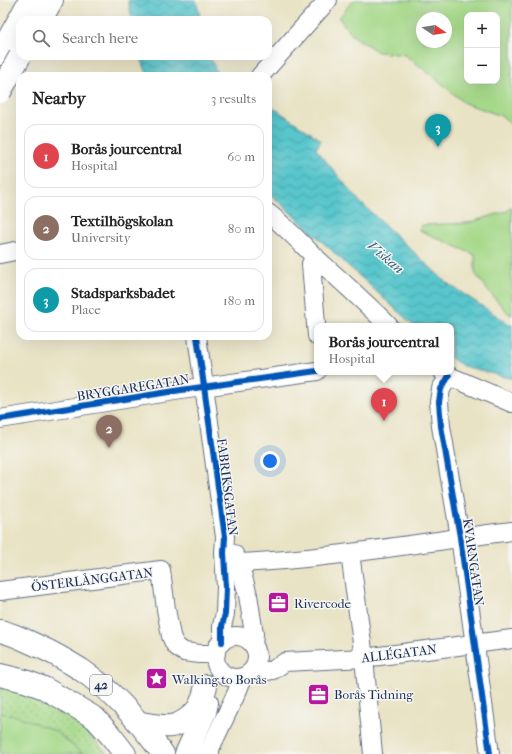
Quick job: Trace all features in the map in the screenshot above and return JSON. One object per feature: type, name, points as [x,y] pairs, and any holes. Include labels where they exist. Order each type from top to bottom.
[{"type":"main road","points":[[21,16],[30,0]]},
{"type":"main road","points":[[43,16],[52,0]]},
{"type":"main road","points":[[0,54],[16,25]]},
{"type":"main road","points":[[0,92],[18,60]]},
{"type":"main road","name":"42","points":[[0,631],[9,633],[32,643],[81,670],[104,688],[139,723],[163,754]]},
{"type":"main road","name":"42","points":[[0,675],[25,681],[44,688],[95,718],[125,754]]},
{"type":"main road","points":[[139,723],[172,726],[185,721],[197,710],[206,686]]},
{"type":"main road","points":[[186,754],[205,712],[208,698],[206,686]]},
{"type":"main road","points":[[95,718],[110,727],[138,754]]},
{"type":"street","points":[[263,72],[328,0]]},
{"type":"street","points":[[0,64],[16,75]]},
{"type":"street","points":[[272,216],[386,323]]},
{"type":"street","points":[[0,254],[16,251]]},
{"type":"street","points":[[315,256],[311,264],[316,323]]},
{"type":"street","name":"FABRIKSGATAN","points":[[198,340],[225,537],[225,614],[218,652],[210,667],[206,686]]},
{"type":"street","name":"BRYGGAREGATAN","points":[[0,419],[314,371]]},
{"type":"street","name":"KVARNGATAN","points":[[446,375],[439,402],[441,426],[460,537],[490,754]]},
{"type":"street","points":[[448,375],[512,403]]},
{"type":"street","points":[[239,563],[266,562],[350,553],[512,531]]},
{"type":"street","name":"FABRIKSGATAN","points":[[225,537],[239,563],[248,595],[254,634],[254,648]]},
{"type":"street","points":[[350,553],[364,658],[373,754]]},
{"type":"street","name":"ÖSTERLÅNGGATAN","points":[[0,591],[161,570],[168,622],[174,643],[184,652],[200,654],[218,652]]},
{"type":"street","points":[[208,754],[247,675],[256,665],[257,660],[254,648],[249,641],[244,638],[232,637],[218,652],[217,666],[220,671],[231,678],[247,675]]},
{"type":"street","name":"ALLÉGATAN","points":[[254,648],[263,654],[285,662],[364,658],[512,639]]},
{"type":"street","name":"ALLÉGATAN","points":[[247,675],[273,670],[285,662]]},
{"type":"green space","points":[[354,0],[512,0],[512,126],[502,116],[464,103],[405,55],[378,52],[352,35],[339,18]]},
{"type":"green space","points":[[512,206],[512,315],[509,314],[489,292],[475,273],[475,255],[419,230],[422,225],[468,223],[507,211]]},
{"type":"green space","points":[[0,687],[30,696],[45,703],[73,721],[97,742],[107,754],[83,754],[55,731],[0,754]]},
{"type":"green space","points":[[0,713],[17,716],[55,731],[83,754],[0,754]]},
{"type":"water","points":[[128,0],[196,0],[200,16],[131,16]]},
{"type":"water","points":[[142,60],[212,60],[216,72],[146,72]]},
{"type":"water","name":"Viskan","points":[[272,107],[321,140],[316,149],[360,202],[447,283],[512,325],[512,379],[463,366],[454,360],[454,323],[411,323],[272,196]]},
{"type":"cycle path","points":[[198,340],[225,537],[224,553],[226,587],[222,642]]},
{"type":"cycle path","points":[[0,419],[181,390],[314,371]]},
{"type":"cycle path","points":[[449,376],[441,389],[439,402],[441,426],[460,537],[490,754]]},
{"type":"place","name":"Stadsparksbadet","points":[[438,147]]},
{"type":"place","name":"Borås jourcentral","points":[[384,421]]},
{"type":"place","name":"Textilhögskolan","points":[[109,448]]},
{"type":"place","name":"Rivercode","points":[[279,603]]},
{"type":"place","name":"Walking to Borås","points":[[157,679]]},
{"type":"place","name":"Borås Tidning","points":[[319,694]]}]
